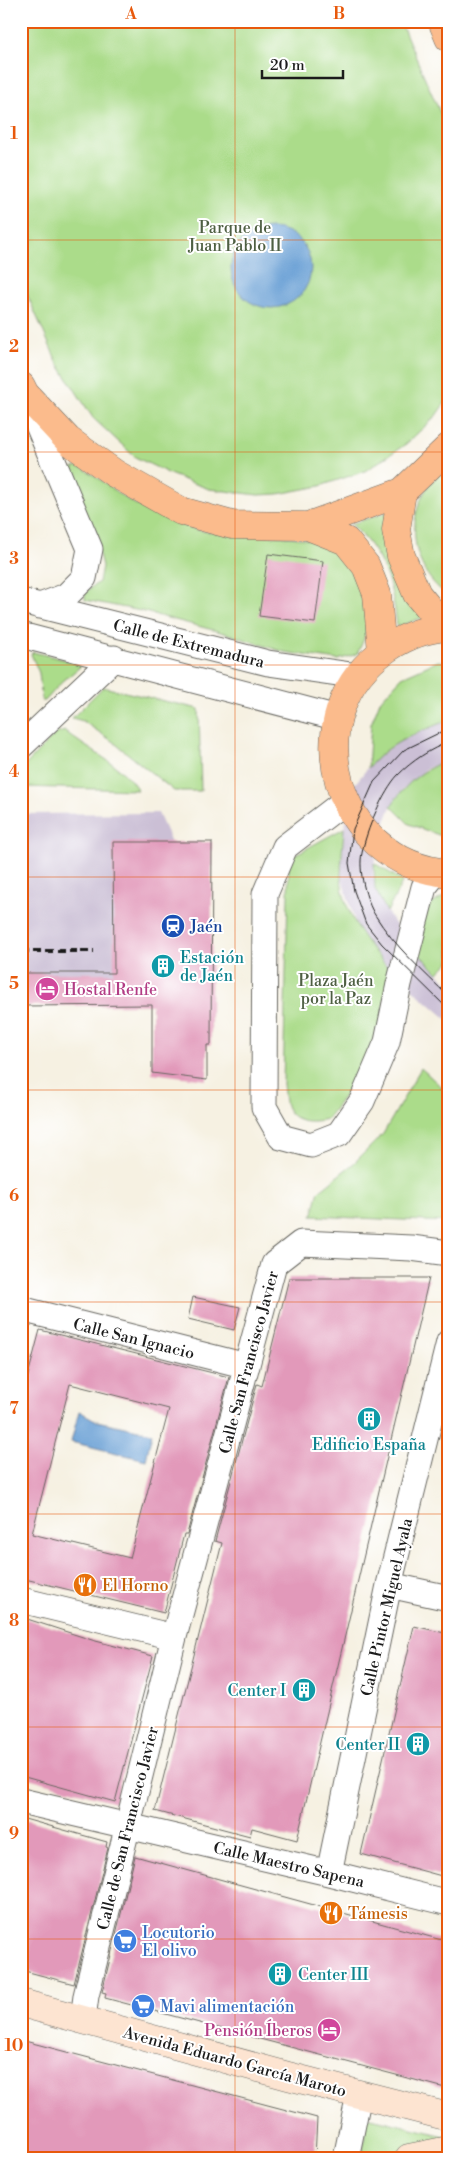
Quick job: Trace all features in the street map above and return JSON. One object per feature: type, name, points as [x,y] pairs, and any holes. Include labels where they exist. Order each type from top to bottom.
[{"type":"main road","points":[[442,21],[449,38]]},
{"type":"main road","points":[[23,390],[68,440],[114,473],[181,511],[232,525],[308,526],[402,492],[449,447]]},
{"type":"main road","points":[[402,492],[396,530],[401,556],[417,594],[446,627],[411,635],[382,652],[358,676],[346,696],[338,718],[334,739],[334,760],[338,781],[345,801],[362,828],[377,844],[394,857],[414,866],[442,873]]},
{"type":"main road","points":[[308,526],[346,541],[366,566],[376,594],[382,652]]},
{"type":"street","points":[[23,390],[90,549],[84,578],[66,596],[31,604]]},
{"type":"street","name":"Calle de Extremadura","points":[[31,604],[268,663],[358,676]]},
{"type":"street","name":"Calle de Extremadura","points":[[21,635],[338,718]]},
{"type":"street","points":[[21,746],[114,658]]},
{"type":"street","points":[[345,801],[285,847],[266,894],[264,1107],[281,1137],[311,1145],[339,1134],[362,1101],[387,1042],[400,977],[424,886],[442,873]]},
{"type":"street","name":"Calle San Francisco Javier","points":[[174,1637],[274,1264],[301,1243],[411,1248],[449,1253]]},
{"type":"street","name":"Calle San Ignacio","points":[[21,1309],[247,1366]]},
{"type":"street","name":"Calle Pintor Miguel Ayala","points":[[329,1873],[389,1585],[449,1342]]},
{"type":"street","points":[[389,1585],[449,1598]]},
{"type":"street","points":[[21,1600],[174,1637]]},
{"type":"street","name":"Calle de San Francisco Javier","points":[[83,2019],[86,1996],[174,1637]]},
{"type":"street","name":"Calle Maestro Sapena","points":[[21,1801],[449,1903]]},
{"type":"street","name":"Avenida Eduardo García Maroto","points":[[21,2003],[359,2095],[449,2117]]},
{"type":"street","points":[[346,2158],[359,2095]]},
{"type":"street","points":[[409,2158],[449,2150]]},
{"type":"shaded area","points":[[449,720],[449,759],[426,769],[403,789],[391,806],[377,844],[373,873],[375,889],[387,912],[409,944],[449,984],[449,1021],[390,970],[374,952],[357,927],[341,876],[344,828],[354,785],[374,760],[406,737]]},
{"type":"shaded area","points":[[158,813],[171,842],[113,843],[114,973],[21,973],[21,814]]},
{"type":"green space","name":"Parque de Juan Pablo II","points":[[21,21],[400,21],[449,133],[449,397],[435,417],[406,444],[365,471],[320,486],[278,494],[258,495],[209,489],[172,475],[135,457],[93,418],[57,362],[21,281]]},
{"type":"green space","points":[[78,466],[136,504],[159,516],[191,528],[228,534],[292,537],[328,546],[348,563],[357,580],[363,599],[367,622],[365,637],[357,654],[338,660],[284,652],[228,634],[141,611],[85,600],[85,592],[99,582],[102,566],[97,546],[69,469]]},
{"type":"green space","points":[[449,466],[449,596],[436,585],[426,572],[419,557],[415,541],[415,524],[418,508],[424,493],[436,477]]},
{"type":"green space","points":[[388,512],[424,617],[397,627],[393,597],[379,558],[351,524]]},
{"type":"green space","points":[[33,652],[79,663],[81,666],[62,682],[45,701],[42,701],[39,673],[31,654]]},
{"type":"green space","points":[[438,661],[449,662],[449,720],[405,739],[385,751],[368,768],[371,724],[380,701],[402,677]]},
{"type":"green space","points":[[103,687],[199,709],[201,791],[174,791],[112,741],[83,721],[72,718]]},
{"type":"green space","points":[[65,731],[123,772],[138,790],[21,787],[21,770],[55,734]]},
{"type":"green space","points":[[449,759],[449,838],[447,838],[409,824],[391,806],[409,783],[431,768]]},
{"type":"green space","name":"Plaza Jaén por la Paz","points":[[344,828],[341,875],[342,889],[346,902],[357,927],[390,970],[379,1032],[367,1065],[327,1119],[305,1121],[295,1117],[287,1108],[283,1084],[289,858]]},
{"type":"green space","points":[[374,863],[403,881],[387,912],[375,889]]},
{"type":"green space","points":[[449,893],[449,962],[438,973],[409,944],[430,905]]},
{"type":"green space","points":[[421,1068],[449,1094],[449,1222],[312,1216],[319,1191],[354,1163],[383,1134]]},
{"type":"green space","points":[[367,2117],[449,2137],[449,2142],[362,2158]]},
{"type":"water","points":[[271,228],[286,231],[299,240],[308,253],[311,268],[308,283],[299,296],[286,305],[271,308],[256,305],[243,296],[234,283],[231,268],[234,253],[243,240],[256,231]]},
{"type":"water","points":[[79,1411],[97,1421],[152,1433],[146,1460],[71,1442]]},
{"type":"building","points":[[268,554],[323,561],[315,623],[259,616]]},
{"type":"building","name":"Estación de Jaén","points":[[113,842],[212,842],[211,1045],[207,1045],[207,1080],[152,1073],[152,1005],[21,1006],[21,973],[114,973]]},
{"type":"building","points":[[289,1278],[429,1278],[297,1840],[252,1828],[250,1836],[155,1811],[222,1543],[215,1541],[257,1384],[262,1386]]},
{"type":"building","points":[[193,1297],[240,1307],[234,1330],[188,1319]]},
{"type":"building","points":[[40,1330],[229,1377],[187,1534],[184,1534],[164,1613],[21,1578],[21,1402]],"holes":[[[70,1384],[169,1409],[130,1558],[32,1534]]]},
{"type":"building","points":[[21,1617],[92,1640],[153,1656],[115,1802],[21,1776]]},
{"type":"building","name":"Center II","points":[[414,1626],[449,1634],[449,1878],[361,1854]]},
{"type":"building","points":[[21,1818],[107,1842],[106,1847],[108,1848],[74,1984],[21,1970]]},
{"type":"building","name":"Center III","points":[[135,1856],[449,1942],[449,2089],[105,1998],[106,1993],[102,1992]]},
{"type":"building","points":[[21,2040],[317,2118],[315,2158],[21,2158]]},
{"type":"tram line","points":[[449,731],[443,731],[404,750],[374,782],[353,829],[349,863],[354,891],[366,924],[382,944],[449,1010]]},
{"type":"tram line","points":[[449,742],[415,760],[392,782],[371,823],[361,860],[364,885],[375,915],[400,948],[449,997]]},
{"type":"railway","points":[[21,951],[94,951]]},
{"type":"place","name":"Jaén","points":[[173,926]]},
{"type":"place","name":"Estación de Jaén","points":[[163,966]]},
{"type":"place","name":"Hostal Renfe","points":[[47,989]]},
{"type":"place","name":"Edificio España","points":[[369,1419]]},
{"type":"place","name":"El Horno","points":[[85,1585]]},
{"type":"place","name":"Center I","points":[[304,1690]]},
{"type":"place","name":"Center II","points":[[418,1744]]},
{"type":"place","name":"Támesis","points":[[331,1913]]},
{"type":"place","name":"Locutorio El olivo","points":[[125,1941]]},
{"type":"place","name":"Center III","points":[[280,1974]]},
{"type":"place","name":"Mavi alimentación","points":[[143,2006]]},
{"type":"place","name":"Pensión Íberos","points":[[329,2030]]}]
